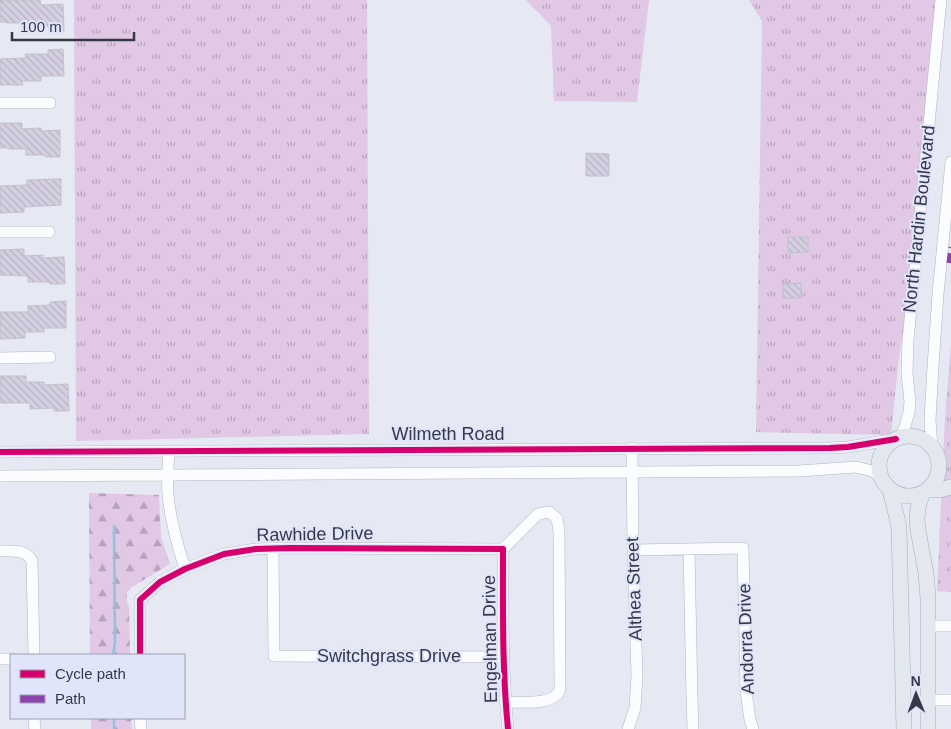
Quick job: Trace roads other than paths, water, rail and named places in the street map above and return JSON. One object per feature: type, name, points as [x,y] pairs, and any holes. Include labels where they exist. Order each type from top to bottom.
[{"type":"main road","points":[[951,458],[934,450],[923,440],[911,436],[899,438],[888,445],[881,455],[879,468],[885,485],[895,493],[913,496],[951,487]]},
{"type":"main road","points":[[928,729],[926,573],[917,520],[918,508],[925,492],[934,483],[939,472],[934,450]]},
{"type":"main road","points":[[890,490],[899,528],[904,729]]},
{"type":"main road","points":[[901,627],[928,626]]},
{"type":"street","name":"North Hardin Boulevard","points":[[899,438],[909,412],[908,340],[944,4]]},
{"type":"street","points":[[0,103],[50,103]]},
{"type":"street","name":"North Hardin Boulevard","points":[[934,450],[930,420],[933,367],[951,162]]},
{"type":"street","points":[[0,232],[49,232]]},
{"type":"street","points":[[0,358],[50,357]]},
{"type":"street","name":"Wilmeth Road","points":[[0,452],[830,448],[848,447],[899,438]]},
{"type":"street","name":"Althea Street","points":[[628,729],[634,708],[637,676],[632,448]]},
{"type":"street","points":[[169,451],[168,493],[171,519],[185,569]]},
{"type":"street","points":[[0,476],[800,471],[856,467],[872,471],[881,476]]},
{"type":"street","points":[[503,549],[538,514],[549,512],[557,519],[559,531],[559,693],[556,697],[547,701],[505,702]]},
{"type":"street","name":"Andorra Drive","points":[[689,550],[744,548],[746,691],[753,729]]},
{"type":"street","name":"Rawhide Drive","points":[[140,654],[140,600],[160,582],[185,569],[224,554],[256,549],[503,549]]},
{"type":"street","name":"Switchgrass Drive","points":[[273,549],[274,656],[504,657]]},
{"type":"street","name":"Engelman Drive","points":[[503,549],[505,702],[508,729]]},
{"type":"street","points":[[633,550],[689,550],[693,729]]},
{"type":"street","points":[[0,551],[24,552],[32,561],[34,654]]},
{"type":"street","points":[[928,626],[951,626]]},
{"type":"street","points":[[928,700],[951,700]]},
{"type":"waterway","points":[[113,654],[115,643],[114,526]]},
{"type":"waterway","points":[[114,719],[114,729]]}]
